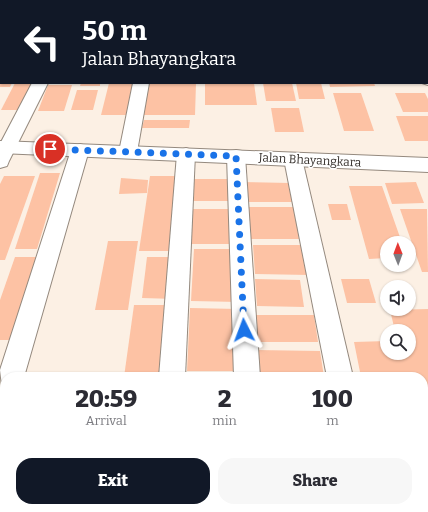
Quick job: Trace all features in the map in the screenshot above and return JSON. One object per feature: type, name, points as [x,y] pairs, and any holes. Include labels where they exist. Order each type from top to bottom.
[{"type":"street","points":[[2,152],[39,84]]},
{"type":"street","points":[[128,152],[141,84]]},
{"type":"street","points":[[13,372],[80,150]]},
{"type":"street","name":"Jalan Bhayangkara","points":[[2,152],[80,150],[428,165]]},
{"type":"street","points":[[172,372],[186,154]]},
{"type":"street","points":[[236,156],[247,372]]},
{"type":"street","points":[[293,159],[339,372]]},
{"type":"building","points":[[0,84],[12,84],[10,87],[0,87]]},
{"type":"building","points":[[14,84],[36,84],[23,110],[1,110]]},
{"type":"building","points":[[81,84],[100,84],[100,86],[80,86]]},
{"type":"building","points":[[109,84],[140,84],[134,115],[101,115]]},
{"type":"building","points":[[147,84],[196,84],[195,115],[142,115]]},
{"type":"building","points":[[205,84],[254,84],[257,105],[205,105]]},
{"type":"building","points":[[263,84],[292,84],[296,101],[266,101]]},
{"type":"building","points":[[296,84],[321,84],[325,99],[299,99]]},
{"type":"building","points":[[329,84],[374,84],[375,86],[330,87]]},
{"type":"building","points":[[48,85],[72,85],[64,111],[38,111]]},
{"type":"building","points":[[77,90],[98,90],[93,110],[71,110]]},
{"type":"building","points":[[333,93],[361,93],[374,131],[344,131]]},
{"type":"building","points":[[395,93],[425,93],[428,99],[428,112],[403,112]]},
{"type":"building","points":[[271,108],[299,108],[304,132],[275,132]]},
{"type":"building","points":[[396,116],[428,116],[428,141],[405,141]]},
{"type":"building","points":[[144,120],[190,120],[189,128],[142,128]]},
{"type":"building","points":[[40,173],[60,173],[37,249],[15,249]]},
{"type":"building","points":[[4,176],[35,176],[5,260],[0,260],[0,184]]},
{"type":"building","points":[[150,176],[183,176],[178,251],[139,251]]},
{"type":"building","points":[[121,178],[148,180],[147,193],[119,194]]},
{"type":"building","points":[[189,179],[231,179],[231,201],[188,201]]},
{"type":"building","points":[[240,182],[290,183],[292,202],[241,202]]},
{"type":"building","points":[[416,182],[424,203],[392,204],[385,183]]},
{"type":"building","points":[[349,186],[382,186],[400,236],[380,236],[380,258],[369,259]]},
{"type":"building","points":[[328,204],[347,204],[351,220],[332,220]]},
{"type":"building","points":[[247,207],[294,207],[299,239],[249,239]]},
{"type":"building","points":[[186,209],[235,209],[236,244],[184,244]]},
{"type":"building","points":[[400,209],[427,209],[428,272],[422,272],[416,255],[416,236],[409,236]]},
{"type":"building","points":[[108,241],[138,241],[128,310],[95,310]]},
{"type":"building","points":[[253,245],[305,245],[309,275],[255,274]]},
{"type":"building","points":[[194,249],[237,249],[239,302],[191,301]]},
{"type":"building","points":[[15,257],[38,257],[14,340],[0,340],[0,300]]},
{"type":"building","points":[[147,257],[177,257],[175,299],[142,298]]},
{"type":"building","points":[[255,279],[300,280],[304,307],[257,306]]},
{"type":"building","points":[[341,279],[369,279],[376,303],[347,303]]},
{"type":"building","points":[[134,305],[170,305],[164,372],[125,372]]},
{"type":"building","points":[[190,308],[239,309],[241,371],[187,371]]},
{"type":"building","points":[[416,309],[428,309],[428,372],[360,372],[354,342],[380,341],[380,360],[416,360],[416,324],[393,324],[391,316],[416,316]]},
{"type":"building","points":[[255,315],[314,315],[318,342],[257,342]]},
{"type":"building","points":[[256,350],[320,351],[323,372],[257,372]]},
{"type":"route","points":[[50,149],[236,156],[244,330]]}]
